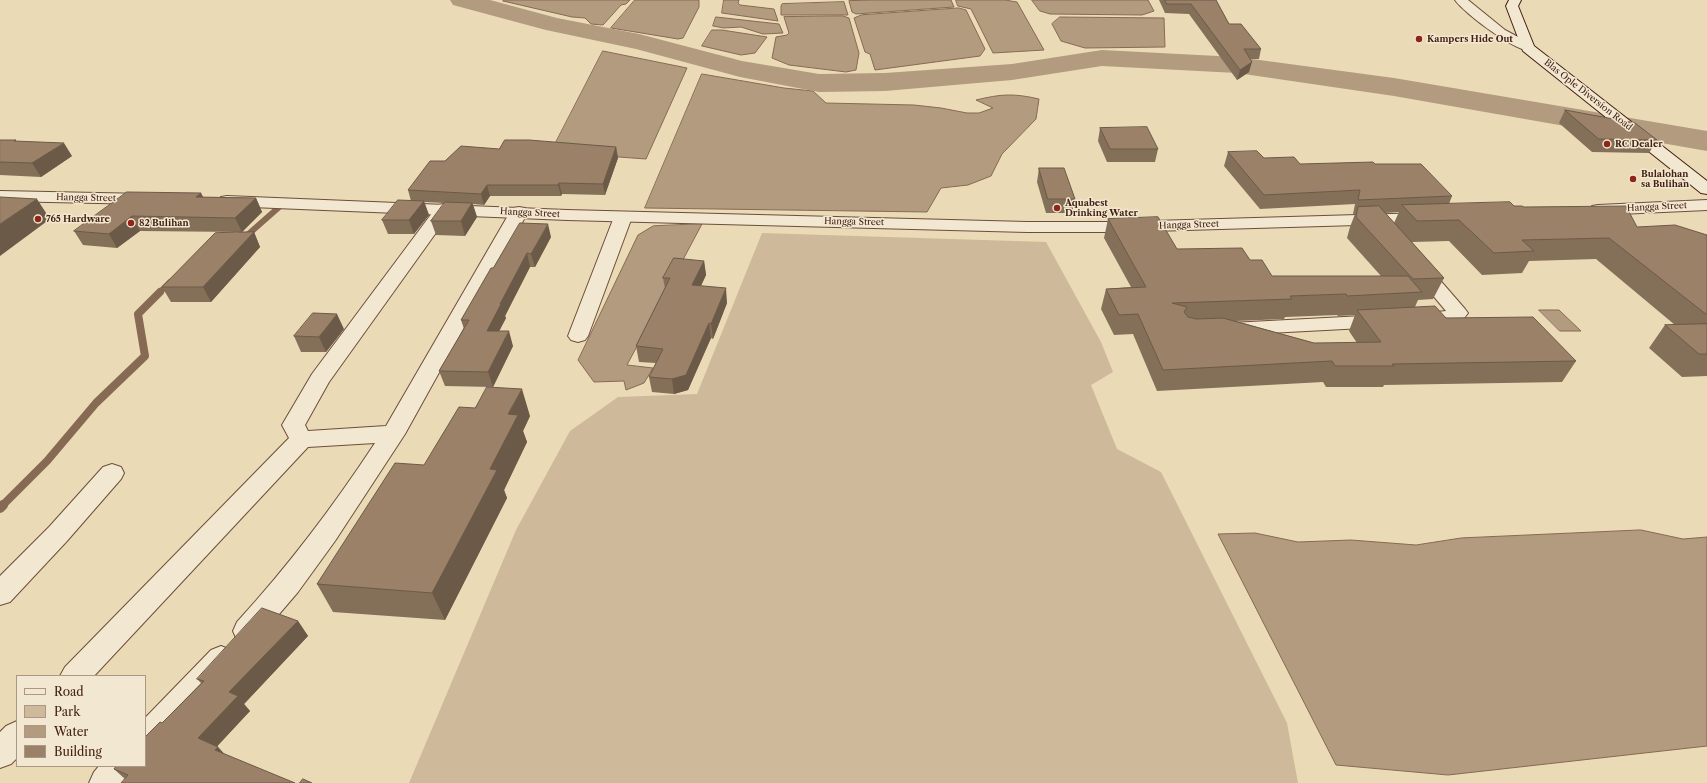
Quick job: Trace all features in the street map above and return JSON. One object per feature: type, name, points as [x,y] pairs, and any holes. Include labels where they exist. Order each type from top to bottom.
[{"type":"street","name":"Blas Ople Diversion Road","points":[[1460,0],[1501,33],[1528,48],[1707,189]]},
{"type":"street","points":[[1515,0],[1512,6],[1528,48]]},
{"type":"street","name":"Hangga Street","points":[[0,196],[164,200]]},
{"type":"street","name":"Hangga Street","points":[[211,201],[281,202],[623,217],[1111,227],[1439,217]]},
{"type":"street","name":"Hangga Street","points":[[1582,210],[1707,205]]},
{"type":"street","points":[[302,439],[293,425],[320,379],[444,209]]},
{"type":"street","points":[[146,739],[267,610],[338,518],[393,434],[519,212]]},
{"type":"street","points":[[578,336],[623,217]]},
{"type":"street","points":[[1376,220],[1391,237]]},
{"type":"street","points":[[1213,330],[1455,317],[1458,313],[1407,255]]},
{"type":"street","points":[[76,675],[302,439],[393,434]]},
{"type":"street","points":[[0,594],[58,534],[112,473]]},
{"type":"street","points":[[0,753],[16,737]]},
{"type":"street","points":[[105,783],[120,767]]},
{"type":"green space","points":[[762,233],[1046,242],[1101,342],[1113,372],[1091,385],[1117,449],[1161,472],[1287,723],[1298,783],[409,783],[516,530],[570,431],[618,397],[697,394]]},
{"type":"water","points":[[630,0],[626,4],[621,5],[603,25],[591,24],[585,18],[572,17],[503,1]]},
{"type":"water","points":[[635,0],[699,0],[699,7],[683,38],[678,39],[611,28]]},
{"type":"water","points":[[724,0],[739,0],[738,3],[740,5],[774,9],[778,21],[722,13]]},
{"type":"water","points":[[951,0],[954,7],[856,14],[852,12],[849,1]]},
{"type":"water","points":[[956,0],[1005,0],[1017,2],[1044,50],[993,53],[971,9],[958,6]]},
{"type":"water","points":[[1032,0],[1148,0],[1154,11],[1142,15],[1050,14],[1040,11]]},
{"type":"water","points":[[844,2],[848,15],[781,15],[782,4]]},
{"type":"water","points":[[959,8],[966,10],[985,49],[980,56],[875,70],[870,54],[865,52],[854,18],[861,15]]},
{"type":"water","points":[[843,16],[849,18],[859,53],[856,70],[846,72],[789,65],[772,58],[776,37],[787,35],[789,33],[784,17]]},
{"type":"water","points":[[716,17],[779,24],[783,33],[763,34],[741,27],[724,28],[713,26]]},
{"type":"water","points":[[1060,17],[1164,18],[1165,47],[1085,48],[1061,41],[1052,24]]},
{"type":"water","points":[[712,30],[722,30],[767,37],[755,53],[741,55],[702,46]]},
{"type":"water","points":[[603,51],[687,68],[646,159],[551,152]]},
{"type":"water","points":[[702,74],[784,88],[813,91],[826,103],[914,105],[967,113],[979,113],[993,108],[976,100],[993,96],[1007,95],[1039,99],[1036,119],[1002,154],[991,176],[968,185],[941,188],[927,212],[645,208]]},
{"type":"water","points":[[702,224],[627,365],[653,368],[644,383],[626,390],[624,381],[594,382],[578,360],[638,235],[653,226]]},
{"type":"water","points":[[1539,310],[1559,310],[1581,331],[1560,331]]},
{"type":"water","points":[[1641,530],[1683,539],[1707,537],[1707,746],[1448,775],[1336,765],[1218,534],[1255,533],[1298,542],[1351,540],[1416,545],[1461,538]]},
{"type":"building","points":[[1165,0],[1216,0],[1229,24],[1241,24],[1261,49],[1244,49],[1252,62],[1240,70],[1191,4],[1167,4]]},
{"type":"building","points":[[1565,110],[1635,123],[1657,140],[1599,139]]},
{"type":"building","points":[[1147,127],[1158,149],[1110,149],[1100,128]]},
{"type":"building","points":[[0,140],[64,143],[32,163],[0,162]]},
{"type":"building","points":[[505,140],[529,140],[616,147],[603,184],[559,183],[558,185],[487,185],[481,194],[408,190],[430,161],[445,161],[461,146],[499,149]]},
{"type":"building","points":[[1257,151],[1264,158],[1294,157],[1300,164],[1373,162],[1375,164],[1421,164],[1452,196],[1358,200],[1360,190],[1264,195],[1228,152]]},
{"type":"building","points":[[1039,168],[1064,168],[1075,199],[1048,199]]},
{"type":"building","points":[[127,192],[201,193],[196,197],[256,198],[235,218],[132,216],[109,234],[74,231]]},
{"type":"building","points":[[0,197],[37,199],[0,224]]},
{"type":"building","points":[[398,200],[424,201],[409,220],[382,220]]},
{"type":"building","points":[[445,202],[472,203],[461,221],[431,221]]},
{"type":"building","points":[[1510,202],[1514,206],[1524,207],[1626,206],[1637,227],[1675,225],[1707,235],[1707,315],[1609,238],[1522,240],[1534,251],[1494,253],[1459,220],[1417,221],[1402,205]]},
{"type":"building","points":[[1379,206],[1444,278],[1413,279],[1356,217],[1358,207]]},
{"type":"building","points":[[1158,217],[1177,249],[1242,248],[1250,260],[1262,260],[1272,276],[1408,276],[1422,292],[1347,296],[1346,294],[1290,296],[1292,299],[1172,303],[1187,307],[1184,312],[1188,317],[1196,319],[1223,318],[1314,343],[1381,342],[1357,310],[1435,306],[1446,318],[1533,317],[1576,361],[1392,364],[1394,366],[1335,366],[1332,361],[1163,370],[1138,314],[1119,315],[1106,289],[1146,287],[1108,219]]},
{"type":"building","points":[[520,223],[548,224],[531,254],[527,253],[487,331],[509,331],[488,372],[439,371],[469,320],[461,320],[491,268],[493,268]]},
{"type":"building","points":[[254,232],[203,287],[162,287],[215,233]]},
{"type":"building","points":[[674,258],[704,261],[692,285],[726,288],[711,324],[709,323],[686,375],[672,379],[649,377],[663,349],[636,346],[670,278],[663,278]]},
{"type":"building","points":[[313,313],[337,314],[319,337],[294,336]]},
{"type":"building","points":[[1707,324],[1707,354],[1699,354],[1665,325]]},
{"type":"building","points":[[487,387],[522,389],[508,414],[518,415],[490,469],[497,470],[432,593],[317,584],[395,463],[424,465],[459,407],[475,408]]},
{"type":"building","points":[[262,608],[298,621],[229,692],[238,696],[198,738],[218,747],[215,750],[295,783],[121,783],[128,775],[114,769],[115,767],[146,767],[146,736],[160,722],[162,723],[204,681],[197,679]]},
{"type":"building","points":[[303,779],[312,783],[300,783]]},
{"type":"waterway","points":[[462,0],[555,25],[639,42],[740,69],[819,83],[885,82],[1012,72],[1102,58],[1237,65],[1394,87],[1707,141]]},
{"type":"waterway","points":[[244,238],[286,201]]},
{"type":"waterway","points":[[0,508],[47,461],[96,403],[145,356],[138,314],[170,282]]},
{"type":"place","name":"Kampers Hide Out","points":[[1419,39]]},
{"type":"place","name":"RC Dealer","points":[[1607,144]]},
{"type":"place","name":"Bulalohan sa Bulihan","points":[[1633,179]]},
{"type":"place","name":"Aquabest Drinking Water","points":[[1057,208]]},
{"type":"place","name":"765 Hardware","points":[[38,219]]},
{"type":"place","name":"82 Bulihan","points":[[131,223]]}]
